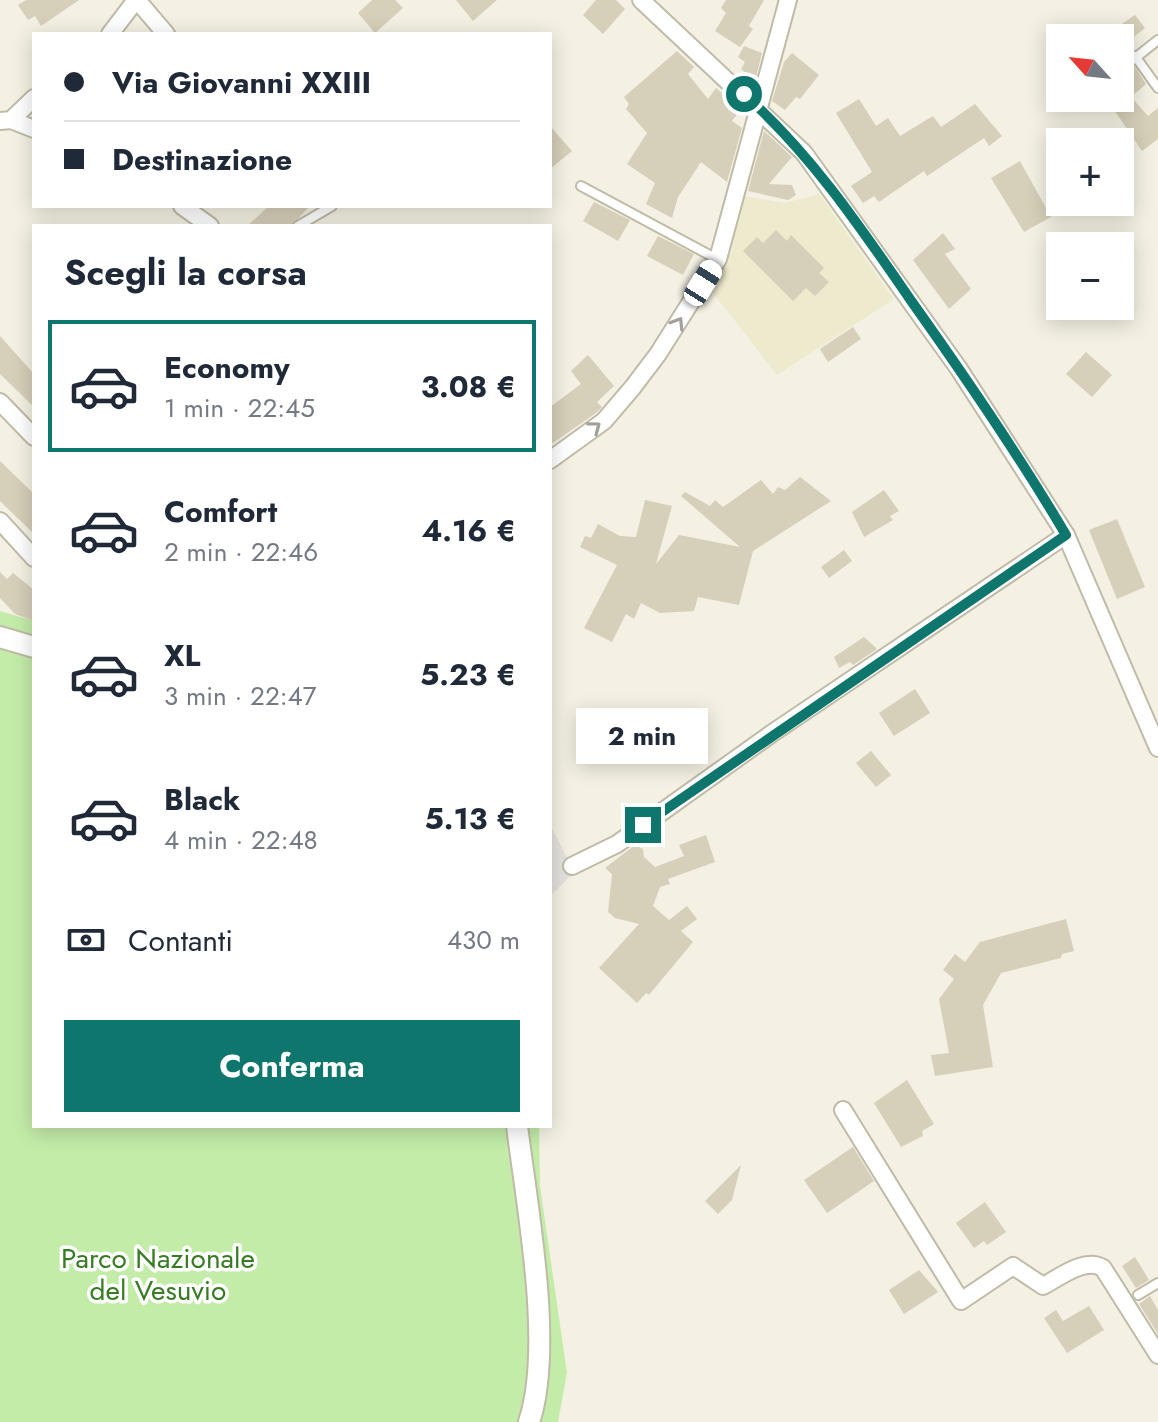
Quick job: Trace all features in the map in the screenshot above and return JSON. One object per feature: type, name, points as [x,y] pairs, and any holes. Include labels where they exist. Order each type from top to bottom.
[{"type":"street","points":[[112,32],[136,0],[164,32]]},
{"type":"street","points":[[641,0],[804,153],[844,204],[959,369],[1066,535],[1158,748]]},
{"type":"street","points":[[552,459],[604,421],[633,387],[658,354],[718,259],[788,0]]},
{"type":"street","points":[[5,120],[32,100]]},
{"type":"street","points":[[5,120],[32,128]]},
{"type":"street","points":[[185,208],[207,224]]},
{"type":"street","points":[[0,402],[32,435]]},
{"type":"street","points":[[0,521],[32,556]]},
{"type":"street","points":[[572,866],[617,844],[771,734],[1066,535]]},
{"type":"street","points":[[0,637],[32,646]]},
{"type":"street","points":[[843,1110],[961,1301],[1013,1266],[1043,1286],[1095,1263],[1103,1268],[1158,1355]]},
{"type":"street","points":[[517,1128],[539,1336],[538,1394],[529,1422]]},
{"type":"lane","points":[[1158,40],[1135,56],[1158,88]]},
{"type":"lane","points":[[581,186],[718,259]]},
{"type":"lane","points":[[301,224],[329,208]]},
{"type":"lane","points":[[1138,1295],[1158,1283]]},
{"type":"shaded area","points":[[819,194],[894,299],[777,375],[710,289],[731,252],[744,196],[785,203]]},
{"type":"shaded area","points":[[552,829],[575,872],[552,894]]},
{"type":"green space","name":"Parco Nazionale del Vesuvio","points":[[0,611],[32,620],[32,1128],[539,1128],[540,1186],[567,1373],[558,1422],[0,1422]]},
{"type":"building","points":[[26,0],[79,0],[41,26],[35,16],[28,20],[18,5]]},
{"type":"building","points":[[372,0],[395,0],[403,8],[376,32],[358,13]]},
{"type":"building","points":[[456,0],[497,0],[473,21]]},
{"type":"building","points":[[596,0],[616,0],[625,9],[603,34],[583,15]]},
{"type":"building","points":[[726,0],[764,0],[749,26],[753,29],[740,47],[715,31],[726,13],[721,8]]},
{"type":"building","points":[[1135,15],[1145,28],[1134,37],[1134,24],[1122,24]]},
{"type":"building","points":[[744,46],[762,53],[755,81],[741,69],[745,62],[738,57]]},
{"type":"building","points":[[677,51],[694,67],[688,74],[708,99],[716,88],[741,109],[732,121],[742,128],[727,182],[701,162],[678,197],[672,218],[646,204],[655,183],[627,164],[647,133],[626,109],[629,104],[624,97]]},
{"type":"building","points":[[792,53],[819,75],[800,99],[796,97],[785,110],[772,101],[784,62]]},
{"type":"building","points":[[1134,68],[1146,84],[1134,94]]},
{"type":"building","points":[[859,99],[876,126],[888,118],[900,136],[933,116],[941,127],[975,104],[1002,136],[989,146],[984,138],[927,176],[924,171],[879,202],[874,196],[863,203],[851,186],[872,172],[836,113]]},
{"type":"building","points":[[1134,100],[1148,116],[1158,108],[1158,139],[1142,151],[1134,139],[1134,128],[1126,128],[1116,112],[1134,112]]},
{"type":"building","points":[[552,128],[572,151],[552,167]]},
{"type":"building","points":[[764,131],[792,157],[769,184],[792,185],[796,195],[788,200],[748,191]]},
{"type":"building","points":[[1020,161],[1046,208],[1046,216],[1051,217],[1024,232],[991,178]]},
{"type":"building","points":[[594,202],[630,220],[618,241],[583,221]]},
{"type":"building","points":[[267,208],[308,208],[293,224],[249,224]]},
{"type":"building","points":[[776,230],[787,241],[791,235],[824,268],[819,273],[829,282],[815,296],[806,288],[793,301],[743,251],[757,237],[763,243]]},
{"type":"building","points":[[943,233],[955,249],[945,254],[971,289],[949,309],[913,260]]},
{"type":"building","points":[[658,236],[694,254],[683,275],[647,256]]},
{"type":"building","points":[[853,327],[861,339],[828,362],[820,349]]},
{"type":"building","points":[[0,336],[32,372],[32,405],[0,374]]},
{"type":"building","points":[[1086,352],[1112,375],[1092,397],[1066,374]]},
{"type":"building","points":[[588,355],[614,386],[597,402],[602,407],[596,413],[552,444],[552,406],[581,384],[571,371]]},
{"type":"building","points":[[0,461],[32,492],[32,532],[0,501]]},
{"type":"building","points":[[800,477],[831,501],[753,551],[739,605],[698,597],[694,611],[660,613],[641,603],[634,619],[626,614],[612,642],[584,628],[617,565],[580,547],[585,536],[591,538],[598,524],[620,536],[636,537],[645,500],[672,506],[656,564],[679,535],[740,547],[681,496],[685,492],[710,506],[715,500],[723,507],[761,480],[773,494],[778,487],[785,490]]},
{"type":"building","points":[[884,490],[899,511],[890,516],[893,520],[864,537],[852,512]]},
{"type":"building","points":[[1117,519],[1145,587],[1117,599],[1089,530]]},
{"type":"building","points":[[844,550],[852,561],[829,578],[821,567]]},
{"type":"building","points":[[0,572],[7,579],[13,573],[32,588],[32,620],[15,614],[0,598]]},
{"type":"building","points":[[864,637],[877,649],[853,665],[850,662],[839,668],[834,657]]},
{"type":"building","points":[[915,689],[930,713],[894,736],[879,713]]},
{"type":"building","points":[[871,751],[891,775],[876,787],[856,763]]},
{"type":"building","points":[[706,835],[715,862],[668,879],[670,884],[660,887],[653,906],[669,920],[687,906],[697,919],[681,931],[693,942],[649,995],[646,993],[637,1003],[599,968],[639,924],[615,918],[608,912],[612,874],[605,868],[635,845],[643,849],[644,857],[655,867],[684,856],[679,845]]},
{"type":"building","points":[[1066,919],[1074,951],[1062,954],[1061,958],[1001,973],[983,1005],[993,1067],[935,1076],[931,1055],[949,1053],[939,999],[954,979],[943,970],[955,954],[965,962],[980,942]]},
{"type":"building","points":[[907,1080],[934,1124],[922,1131],[923,1136],[901,1147],[874,1103]]},
{"type":"building","points":[[853,1147],[874,1181],[827,1213],[804,1180]]},
{"type":"building","points":[[741,1165],[732,1200],[718,1214],[705,1201]]},
{"type":"building","points":[[985,1202],[1006,1232],[987,1245],[984,1241],[974,1248],[956,1223]]},
{"type":"building","points":[[1135,1257],[1149,1280],[1136,1288],[1122,1266]]},
{"type":"building","points":[[919,1270],[938,1292],[904,1314],[889,1290]]},
{"type":"building","points":[[1150,1296],[1158,1310],[1158,1334],[1139,1304]]},
{"type":"building","points":[[1089,1306],[1104,1330],[1067,1353],[1044,1318],[1056,1310],[1063,1321]]},
{"type":"route","points":[[643,825],[771,734],[1066,535],[959,369],[844,204],[804,153],[744,94]]}]
